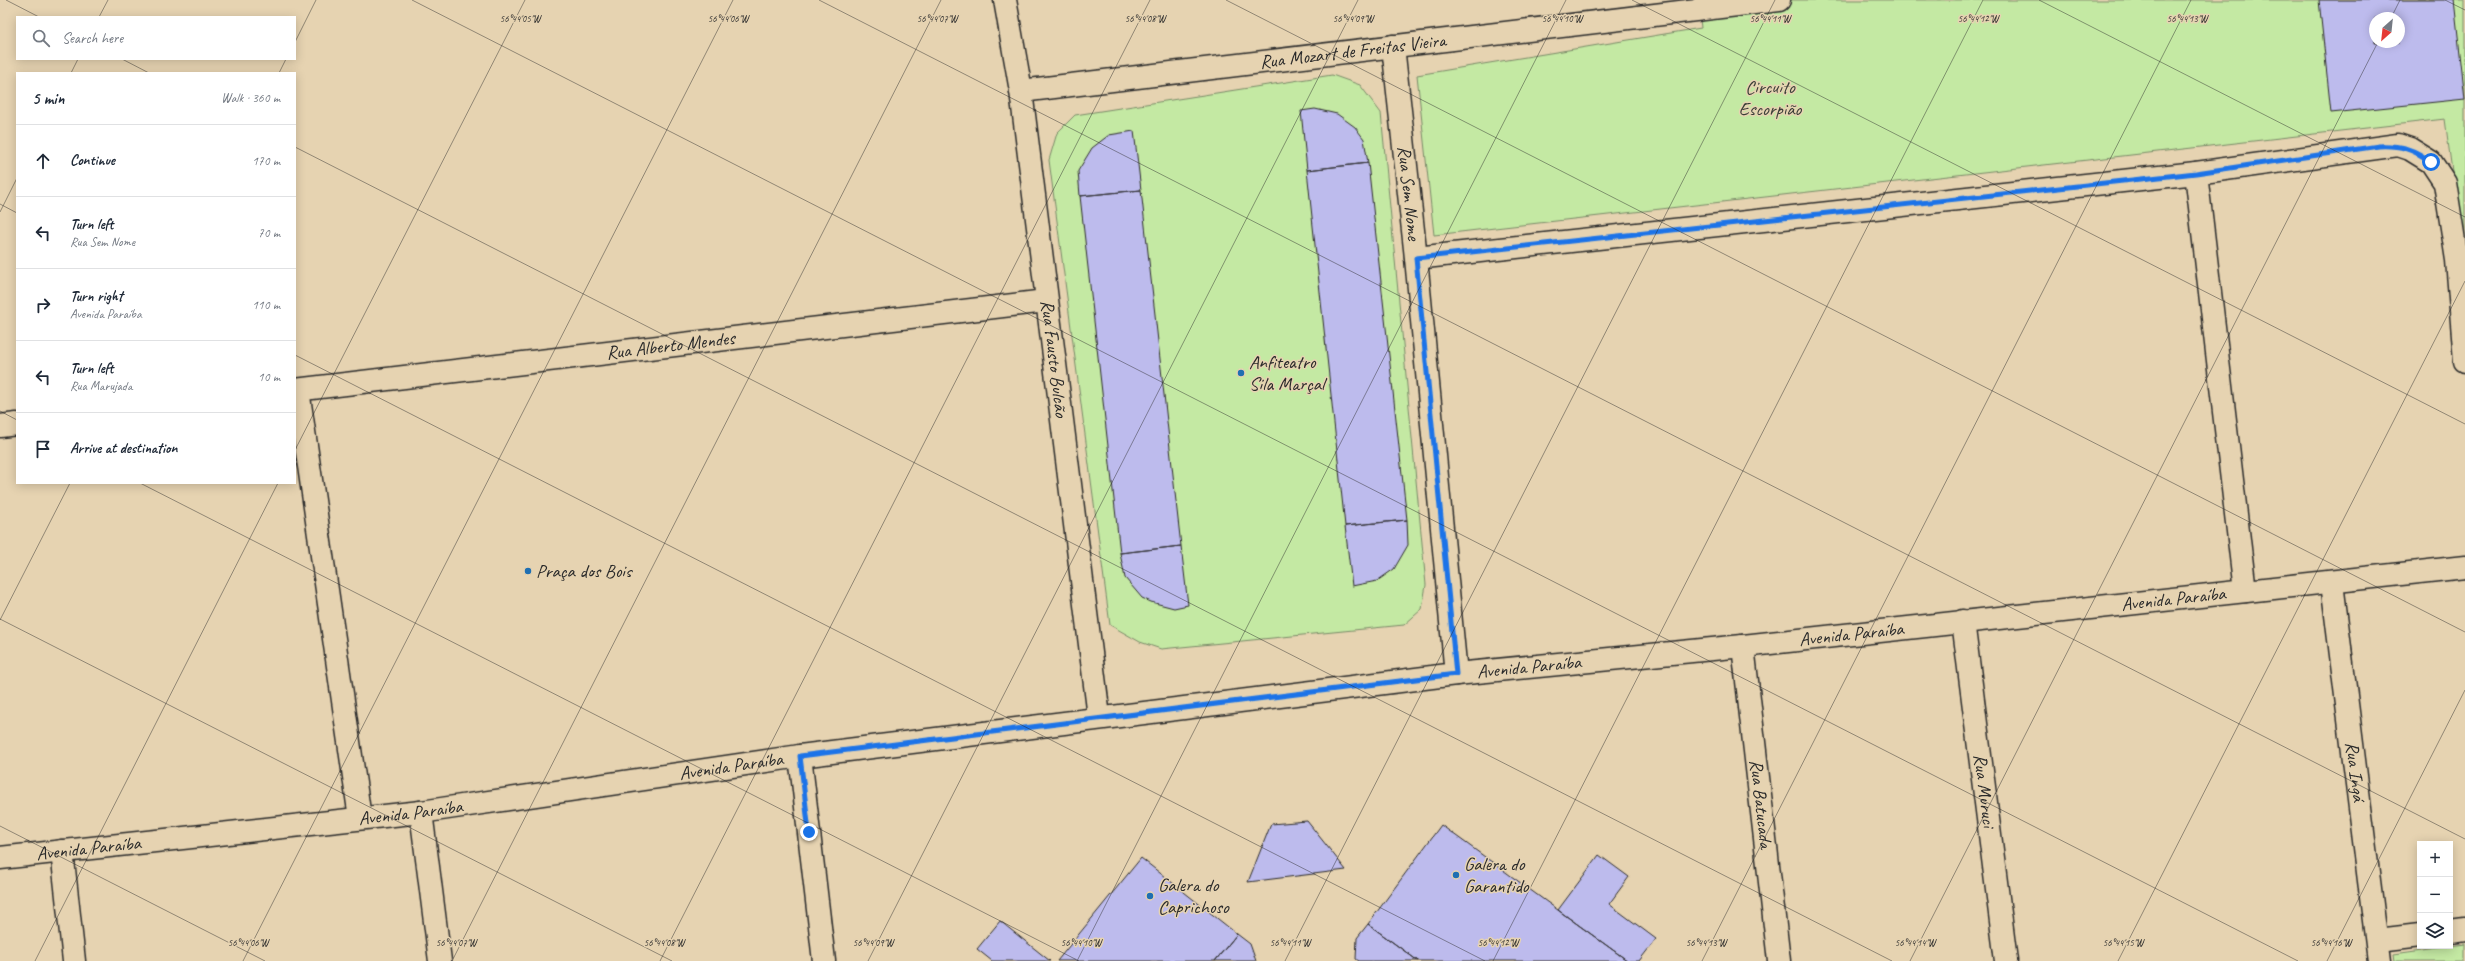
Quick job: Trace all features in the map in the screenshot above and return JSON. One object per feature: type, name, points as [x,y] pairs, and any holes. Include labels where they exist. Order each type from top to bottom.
[{"type":"street","name":"Rua Fausto Bulcão","points":[[1005,0],[1021,91],[1099,717]]},
{"type":"street","points":[[1672,6],[1779,0]]},
{"type":"street","name":"Rua Mozart de Freitas Vieira","points":[[1021,91],[1393,46],[1672,6]]},
{"type":"street","name":"Rua Sem Nome","points":[[1393,46],[1416,258],[1456,674]]},
{"type":"street","points":[[1416,258],[2196,173],[2379,146],[2398,145],[2421,154],[2435,167],[2445,183],[2457,260],[2465,361]]},
{"type":"street","points":[[2196,173],[2245,591]]},
{"type":"street","name":"Rua Alberto Mendes","points":[[297,390],[1046,301]]},
{"type":"street","points":[[297,390],[360,818]]},
{"type":"street","points":[[0,426],[16,424]]},
{"type":"street","name":"Avenida Paraíba","points":[[0,858],[421,812],[800,756],[1099,717],[1456,674],[1743,646],[1963,621],[2465,568]]},
{"type":"street","name":"Rua Ingá","points":[[2332,582],[2379,950]]},
{"type":"street","name":"Rua Muruci","points":[[1963,621],[2006,961]]},
{"type":"street","name":"Rua Batucada","points":[[1743,646],[1779,961]]},
{"type":"street","points":[[800,756],[824,961]]},
{"type":"street","points":[[421,812],[440,961]]},
{"type":"street","points":[[62,851],[74,961]]},
{"type":"street","points":[[2453,932],[2465,930]]},
{"type":"street","points":[[2379,950],[2417,936]]},
{"type":"green space","name":"Circuito Escorpião","points":[[1698,0],[2465,0],[2465,268],[2445,119],[1434,235],[1417,75],[1701,28]]},
{"type":"green space","name":"Anfiteatro Sila Marçal","points":[[1332,75],[1360,85],[1381,113],[1426,585],[1422,609],[1404,625],[1161,649],[1140,642],[1110,625],[1049,160],[1057,133],[1075,115]]},
{"type":"green space","points":[[2465,944],[2465,961],[2394,961],[2393,954],[2429,949],[2453,949],[2453,946]]},
{"type":"building","points":[[2319,0],[2454,0],[2465,99],[2331,113]]},
{"type":"building","points":[[1315,109],[1337,114],[1355,127],[1364,139],[1368,163],[1307,170],[1301,111]]},
{"type":"building","points":[[1134,131],[1141,190],[1080,196],[1078,171],[1092,148],[1109,135]]},
{"type":"building","points":[[1368,163],[1407,520],[1345,526],[1307,170]]},
{"type":"building","points":[[1141,190],[1181,546],[1120,553],[1080,196]]},
{"type":"building","points":[[1407,520],[1408,545],[1394,569],[1377,581],[1352,586],[1345,526]]},
{"type":"building","points":[[1181,546],[1188,605],[1174,608],[1142,598],[1125,578],[1120,553]]},
{"type":"building","points":[[1307,821],[1346,870],[1248,882],[1271,824]]},
{"type":"building","name":"Galera do Garantido","points":[[1441,825],[1628,961],[1418,961],[1368,924]]},
{"type":"building","points":[[1599,855],[1629,877],[1609,904],[1656,939],[1639,961],[1628,961],[1558,910]]},
{"type":"building","name":"Galera do Caprichoso","points":[[1141,858],[1237,934],[1215,961],[1057,961]]},
{"type":"building","points":[[1000,921],[1050,961],[992,961],[977,949]]},
{"type":"building","points":[[1368,924],[1418,961],[1359,961],[1356,959],[1357,938]]},
{"type":"building","points":[[1237,934],[1250,944],[1256,961],[1215,961]]},
{"type":"place","name":"Anfiteatro Sila Marçal","points":[[1241,373]]},
{"type":"place","name":"Praça dos Bois","points":[[528,571]]},
{"type":"place","name":"Galera do Garantido","points":[[1456,875]]},
{"type":"place","name":"Galera do Caprichoso","points":[[1150,896]]},
{"type":"route","points":[[809,832],[800,756],[1099,717],[1456,674],[1416,258],[2196,173],[2379,146],[2398,145],[2421,154],[2431,162]]}]
